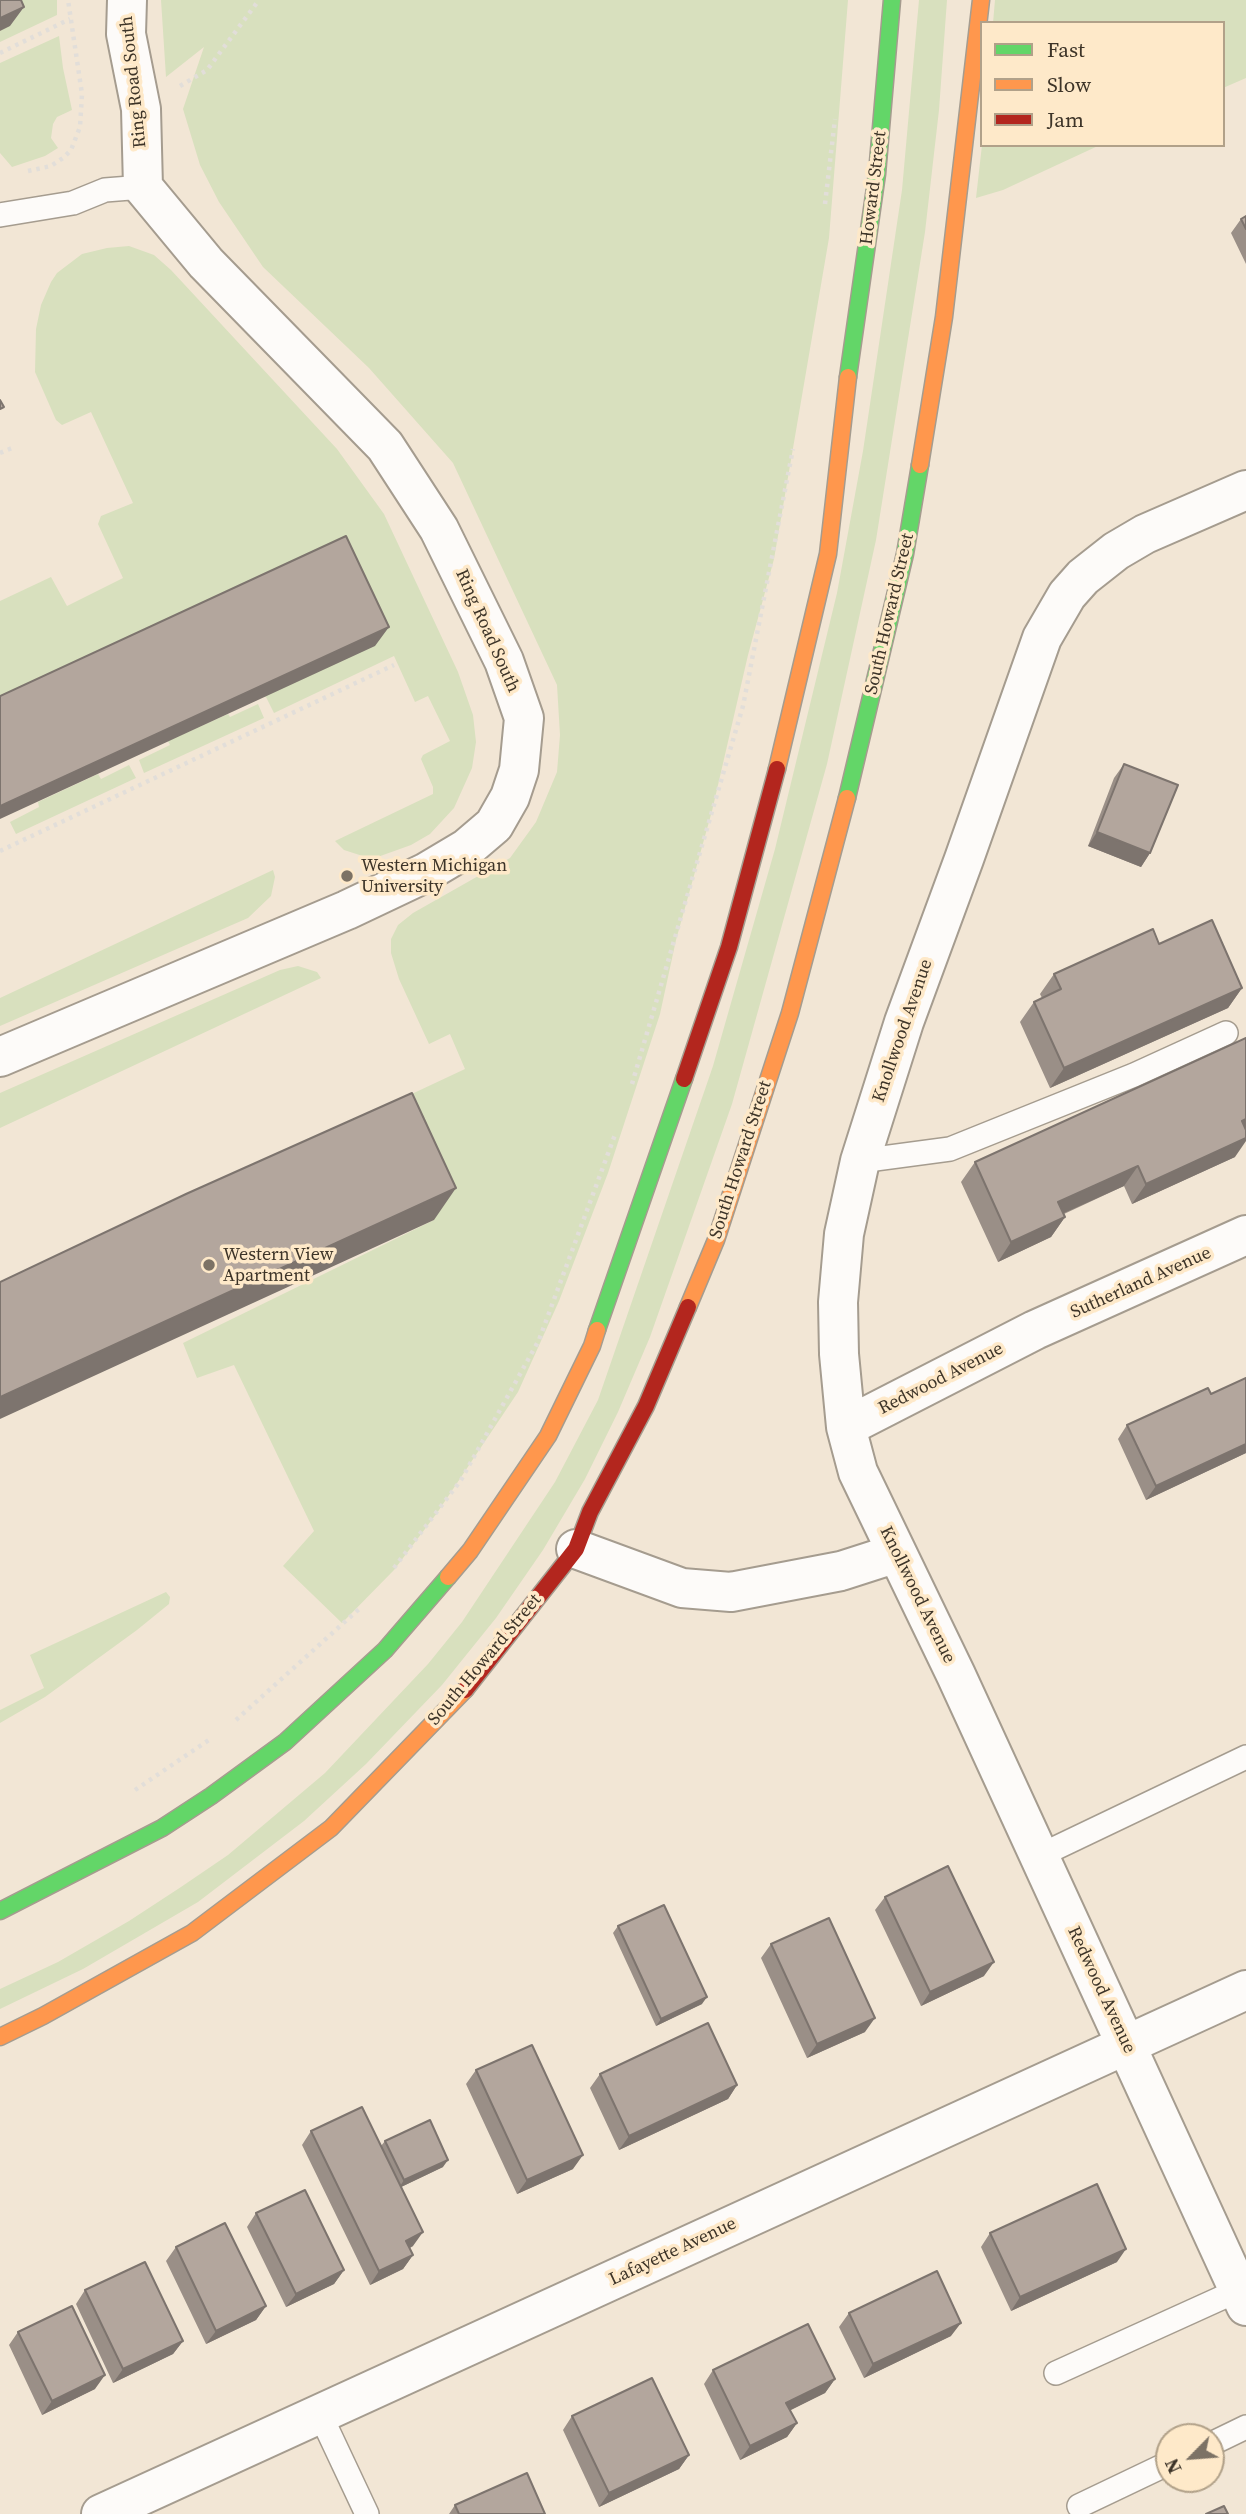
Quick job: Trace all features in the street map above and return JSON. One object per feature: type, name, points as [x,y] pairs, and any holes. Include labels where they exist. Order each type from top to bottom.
[{"type":"street","name":"Ring Road South","points":[[0,1057],[347,910],[425,873],[467,848],[494,825],[510,797],[519,770],[524,718],[504,661],[439,529],[385,446],[206,263],[143,187],[141,109],[126,34],[127,0]]},
{"type":"street","name":"Howard Street","points":[[0,1912],[162,1828],[211,1796],[285,1742],[385,1650],[470,1551],[548,1436],[592,1346],[729,947],[793,708],[828,554],[848,375],[877,174],[892,0]]},
{"type":"street","name":"South Howard Street","points":[[0,2038],[43,2017],[192,1933],[331,1828],[461,1695],[576,1549],[590,1512],[646,1406],[716,1240],[790,1013],[851,784],[905,554],[944,317],[981,0]]},
{"type":"street","name":"Knollwood Avenue","points":[[956,1675],[858,1472],[846,1427],[839,1354],[838,1301],[844,1234],[860,1161],[904,1021],[1042,638],[1075,586],[1116,551],[1145,534],[1246,490]]},
{"type":"street","name":"Sutherland Avenue","points":[[1035,1330],[1246,1235]]},
{"type":"street","name":"Redwood Avenue","points":[[846,1427],[1035,1330]]},
{"type":"street","points":[[576,1549],[682,1588],[731,1592],[842,1571],[897,1553]]},
{"type":"street","name":"Redwood Avenue","points":[[956,1675],[1242,2298]]},
{"type":"street","name":"Lafayette Avenue","points":[[101,2514],[141,2505],[320,2414],[1246,1990]]},
{"type":"lane","points":[[0,215],[73,203],[105,190],[143,187]]},
{"type":"lane","points":[[860,1161],[950,1149],[1134,1075],[1226,1033]]},
{"type":"lane","points":[[1039,1856],[1246,1757]]},
{"type":"lane","points":[[1056,2373],[1242,2298]]},
{"type":"lane","points":[[320,2414],[367,2514]]},
{"type":"lane","points":[[1225,2437],[1246,2427]]},
{"type":"lane","points":[[1079,2506],[1155,2470]]},
{"type":"path","points":[[22,173],[51,166],[62,158],[71,150],[80,127],[82,94],[68,0]]},
{"type":"path","points":[[141,109],[207,70],[259,0]]},
{"type":"path","points":[[0,53],[70,19]]},
{"type":"path","points":[[825,207],[836,110]]},
{"type":"path","points":[[632,1085],[743,706],[795,439]]},
{"type":"path","points":[[0,453],[12,447]]},
{"type":"path","points":[[0,851],[394,665]]},
{"type":"path","points":[[387,1577],[461,1480],[539,1340],[619,1123]]},
{"type":"path","points":[[232,1724],[361,1607]]},
{"type":"path","points":[[125,1796],[211,1738]]},
{"type":"green space","points":[[0,0],[57,0],[57,15],[0,42]]},
{"type":"green space","points":[[161,0],[848,0],[829,238],[774,559],[748,655],[712,811],[676,940],[660,1014],[608,1173],[559,1301],[518,1392],[437,1513],[394,1570],[342,1623],[283,1566],[314,1531],[234,1365],[197,1378],[183,1343],[434,1220],[384,1107],[465,1069],[450,1034],[429,1044],[399,979],[391,953],[391,939],[398,925],[413,913],[510,858],[536,822],[557,772],[560,735],[557,685],[453,463],[369,368],[263,267],[219,202],[200,165],[183,109],[204,47],[166,77]]},
{"type":"green space","points":[[919,0],[947,0],[939,110],[925,232],[876,540],[827,764],[732,1104],[650,1337],[618,1412],[585,1479],[543,1550],[496,1618],[442,1685],[366,1764],[304,1821],[198,1902],[83,1969],[0,2009],[0,1989],[58,1962],[181,1887],[228,1855],[325,1773],[428,1664],[462,1622],[555,1482],[598,1400],[713,1066],[775,849],[837,593],[863,451],[902,190]]},
{"type":"green space","points":[[995,0],[1246,0],[1246,78],[1225,87],[1225,21],[993,21]]},
{"type":"green space","points":[[59,36],[72,110],[57,117],[53,124],[51,138],[58,148],[45,156],[12,167],[0,153],[0,63]]},
{"type":"green space","points":[[982,147],[1096,147],[1003,190],[976,198]]},
{"type":"green space","points":[[129,246],[154,255],[171,270],[337,449],[384,514],[458,672],[473,715],[476,742],[472,768],[454,808],[430,834],[411,845],[372,859],[344,850],[335,841],[433,794],[433,787],[421,759],[423,755],[450,741],[428,696],[415,702],[394,656],[274,713],[266,697],[0,710],[0,601],[51,577],[67,606],[123,578],[98,524],[101,516],[133,503],[91,412],[62,425],[56,420],[35,372],[36,329],[41,305],[57,273],[82,254]]},
{"type":"green space","points":[[258,704],[264,718],[144,773],[139,760],[170,745],[168,741],[228,714],[230,717]]},
{"type":"green space","points":[[129,765],[136,778],[16,834],[10,822],[39,807],[38,802],[98,774],[101,779]]},
{"type":"green space","points":[[273,870],[275,877],[271,896],[248,918],[0,1026],[0,998]]},
{"type":"green space","points":[[298,966],[317,972],[321,978],[0,1128],[0,1093],[280,970]]},
{"type":"green space","points":[[166,1592],[170,1597],[169,1604],[137,1630],[45,1697],[0,1723],[0,1710],[44,1688],[30,1655]]},
{"type":"building","points":[[0,0],[21,0],[24,7],[0,18]]},
{"type":"building","points":[[1246,216],[1246,229],[1241,219]]},
{"type":"building","points":[[346,536],[389,627],[0,806],[0,696]]},
{"type":"building","points":[[1124,764],[1178,785],[1150,853],[1097,832]]},
{"type":"building","points":[[1212,920],[1242,988],[1064,1068],[1034,1002],[1061,989],[1054,974],[1153,929],[1159,944]]},
{"type":"building","points":[[1246,1038],[1246,1119],[1242,1121],[1246,1138],[1146,1184],[1138,1166],[1058,1202],[1065,1217],[1011,1242],[975,1162]]},
{"type":"building","name":"Western View Apartment","points":[[412,1093],[456,1188],[0,1397],[0,1282],[186,1194]]},
{"type":"building","points":[[1246,1378],[1246,1444],[1156,1486],[1127,1425],[1208,1388],[1211,1394]]},
{"type":"building","points":[[948,1866],[994,1962],[930,1992],[885,1897]]},
{"type":"building","points":[[664,1905],[707,1997],[661,2019],[618,1926]]},
{"type":"building","points":[[829,1918],[875,2018],[817,2044],[771,1944]]},
{"type":"building","points":[[708,2023],[737,2085],[629,2136],[600,2074]]},
{"type":"building","points":[[532,2045],[583,2155],[527,2180],[476,2070]]},
{"type":"building","points":[[362,2107],[423,2232],[406,2241],[413,2255],[379,2271],[311,2131]]},
{"type":"building","points":[[430,2120],[448,2160],[404,2180],[385,2141]]},
{"type":"building","points":[[1097,2184],[1126,2249],[1020,2297],[990,2233]]},
{"type":"building","points":[[305,2190],[344,2270],[296,2294],[256,2213]]},
{"type":"building","points":[[225,2223],[266,2306],[216,2331],[176,2247]]},
{"type":"building","points":[[145,2262],[183,2341],[123,2369],[85,2290]]},
{"type":"building","points":[[937,2271],[961,2323],[873,2364],[849,2313]]},
{"type":"building","points":[[72,2306],[105,2375],[52,2401],[18,2332]]},
{"type":"building","points":[[808,2324],[835,2379],[786,2403],[797,2423],[750,2446],[713,2370]]},
{"type":"building","points":[[652,2378],[689,2455],[609,2493],[572,2416]]},
{"type":"building","points":[[527,2473],[545,2514],[459,2514],[455,2505]]},
{"type":"building","points":[[1224,2506],[1228,2514],[1206,2514]]},
{"type":"traffic: fast","points":[[848,377],[877,174],[892,0]]},
{"type":"traffic: fast","points":[[847,798],[905,554],[920,465]]},
{"type":"traffic: fast","points":[[597,1330],[684,1079]]},
{"type":"traffic: fast","points":[[0,1911],[162,1828],[285,1742],[385,1650],[448,1577]]},
{"type":"traffic: slow","points":[[920,465],[944,317],[981,0]]},
{"type":"traffic: slow","points":[[777,769],[828,554],[848,377]]},
{"type":"traffic: slow","points":[[688,1307],[716,1240],[790,1013],[847,798]]},
{"type":"traffic: slow","points":[[448,1577],[470,1551],[548,1436],[592,1346],[597,1330]]},
{"type":"traffic: slow","points":[[0,2037],[192,1933],[331,1828],[465,1690]]},
{"type":"traffic: jam","points":[[684,1079],[729,947],[777,769]]},
{"type":"traffic: jam","points":[[465,1690],[576,1549],[590,1512],[646,1406],[688,1307]]},
{"type":"place","name":"Western Michigan University","points":[[347,876]]},
{"type":"place","name":"Western View Apartment","points":[[209,1265]]}]
